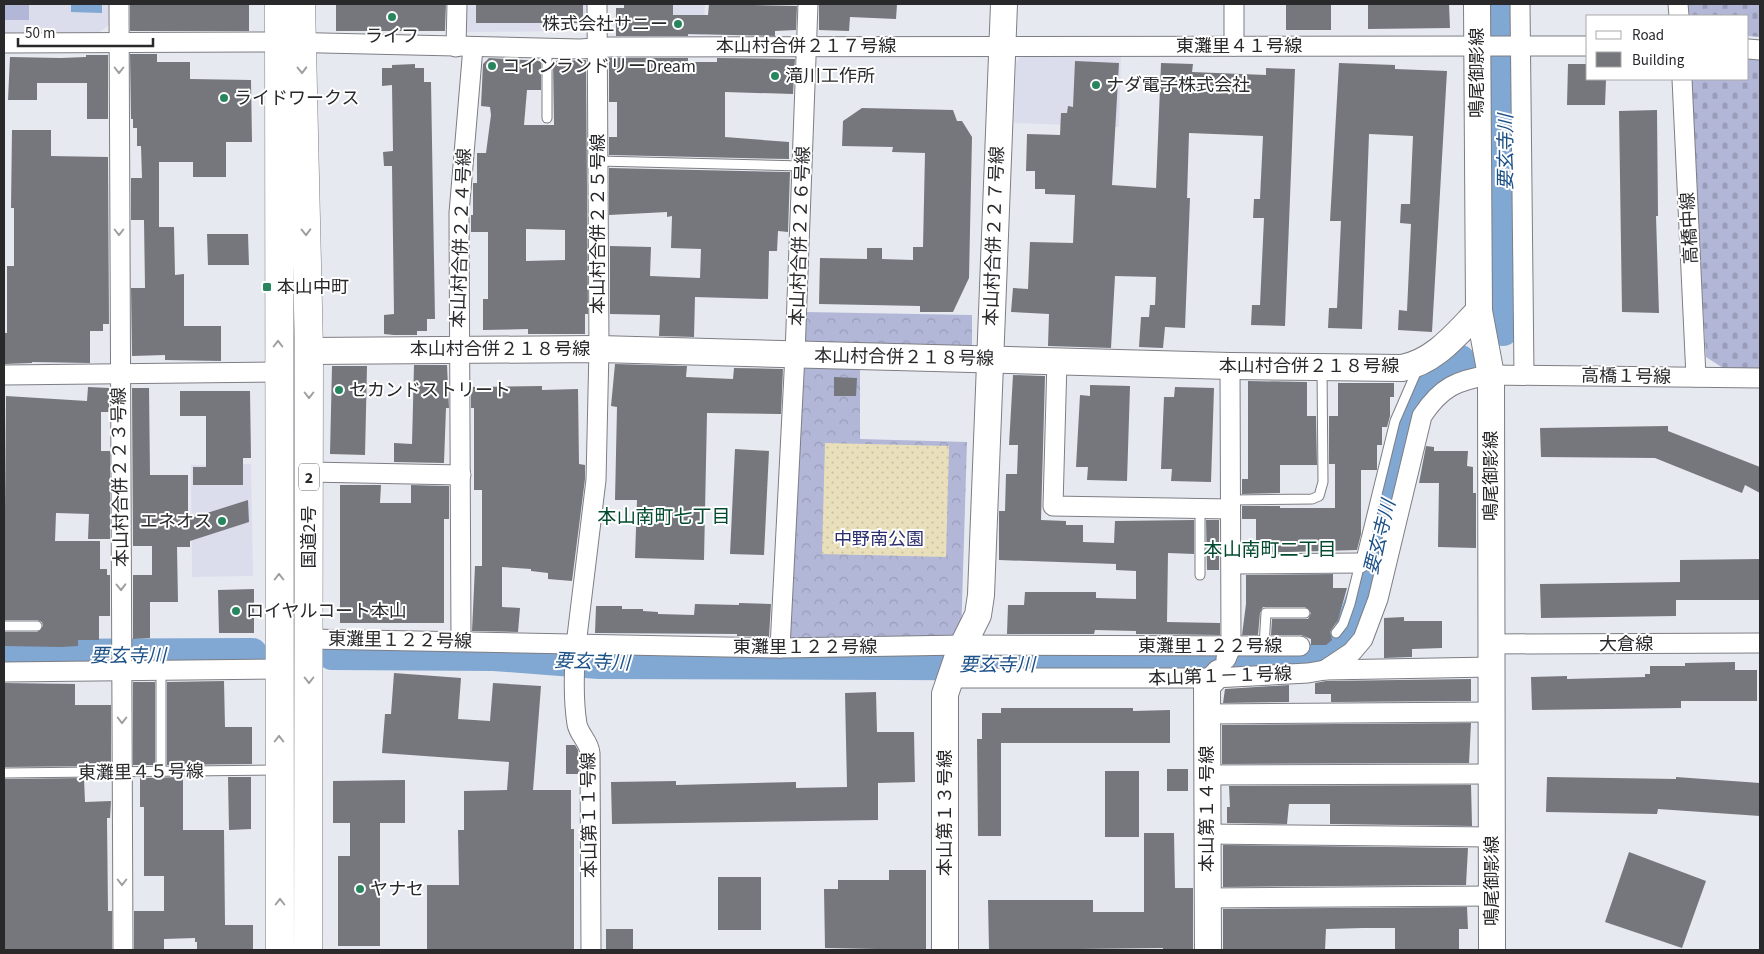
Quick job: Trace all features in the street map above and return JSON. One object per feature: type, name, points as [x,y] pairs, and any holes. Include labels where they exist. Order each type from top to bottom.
[{"type":"highway","name":"国道2号","points":[[279,4],[290,42],[309,351],[308,950]]},
{"type":"highway","name":"国道2号","points":[[280,950],[278,372],[290,42],[301,4]]},
{"type":"street","name":"本山村合併２２３号線","points":[[119,4],[119,374],[123,950]]},
{"type":"street","name":"本山村合併２２４号線","points":[[456,4],[465,47],[459,213],[458,349],[461,476],[461,640]]},
{"type":"street","name":"本山村合併２２５号線","points":[[576,649],[596,480],[599,349],[597,4]]},
{"type":"street","name":"本山村合併２２６号線","points":[[780,648],[795,354],[808,4]]},
{"type":"street","name":"本山村合併２２７号線","points":[[955,663],[978,615],[981,596],[1004,4]]},
{"type":"street","points":[[1234,4],[1234,46]]},
{"type":"street","name":"鳴尾御影線","points":[[1476,4],[1486,45],[1479,311],[1491,375],[1492,950]]},
{"type":"street","points":[[1520,4],[1518,45],[1524,375]]},
{"type":"street","name":"本山村合併２１７号線","points":[[4,43],[290,42],[547,48],[806,45],[1002,47]]},
{"type":"street","name":"東灘里４１号線","points":[[1002,47],[1586,46]]},
{"type":"street","name":"高橋中線","points":[[1682,80],[1696,377]]},
{"type":"street","name":"本山村合併２１８号線","points":[[309,351],[599,349],[1230,366],[1402,368],[1420,364],[1443,348],[1479,311]]},
{"type":"street","points":[[1057,361],[1053,506],[1200,508],[1230,504]]},
{"type":"street","points":[[1223,662],[1230,564],[1230,366]]},
{"type":"street","points":[[4,375],[278,372]]},
{"type":"street","name":"高橋１号線","points":[[1325,670],[1352,652],[1363,640],[1378,599],[1422,416],[1434,398],[1451,385],[1468,378],[1491,375],[1760,378]]},
{"type":"street","points":[[308,472],[461,476]]},
{"type":"street","points":[[1230,564],[1360,563]]},
{"type":"street","name":"東灘里１２２号線","points":[[309,639],[461,640],[576,649],[780,648],[955,663],[1223,662],[1264,647],[1300,646]]},
{"type":"street","name":"大倉線","points":[[1492,656],[1760,643]]},
{"type":"street","name":"本山第１１号線","points":[[576,649],[575,672],[578,727],[589,744],[590,753],[591,950]]},
{"type":"street","name":"本山第１－１号線","points":[[955,663],[1223,662],[1308,673],[1492,656]]},
{"type":"street","name":"本山第１４号線","points":[[1208,950],[1207,686],[1223,662]]},
{"type":"street","name":"本山第１３号線","points":[[945,950],[945,694],[955,663]]},
{"type":"street","points":[[4,672],[279,669]]},
{"type":"street","points":[[1207,714],[1492,712]]},
{"type":"street","points":[[1207,775],[1492,774]]},
{"type":"street","points":[[1207,834],[1492,837]]},
{"type":"street","points":[[1207,898],[1492,896]]},
{"type":"lane","points":[[547,48],[547,118]]},
{"type":"lane","points":[[598,161],[803,166]]},
{"type":"lane","points":[[1336,634],[1343,624],[1350,604],[1395,421],[1420,364]]},
{"type":"lane","points":[[1230,504],[1312,499],[1319,496],[1323,482],[1322,368]]},
{"type":"lane","points":[[1200,508],[1200,575]]},
{"type":"lane","points":[[1264,647],[1266,613],[1305,612]]},
{"type":"lane","points":[[4,626],[37,626]]},
{"type":"lane","points":[[161,670],[161,771]]},
{"type":"lane","name":"東灘里４５号線","points":[[4,773],[279,770]]},
{"type":"shaded area","points":[[4,4],[110,4],[109,25],[97,34],[4,34]]},
{"type":"shaded area","points":[[71,4],[102,4],[102,13],[71,12]]},
{"type":"shaded area","points":[[466,4],[590,4],[590,31],[466,32]]},
{"type":"shaded area","points":[[660,4],[705,4],[704,35],[660,35]]},
{"type":"shaded area","points":[[1021,55],[1121,56],[1119,127],[1014,123],[1016,63]]},
{"type":"shaded area","name":"エネオス","points":[[251,464],[253,576],[192,577],[191,465]]},
{"type":"green space","points":[[4,4],[29,4],[29,20],[4,20]]},
{"type":"green space","points":[[1686,4],[1760,4],[1760,37],[1749,36],[1749,15],[1687,15]]},
{"type":"green space","points":[[1749,57],[1760,58],[1760,368],[1723,368],[1706,357],[1689,80],[1749,80]]},
{"type":"green space","points":[[805,312],[972,315],[972,347],[804,344]]},
{"type":"green space","name":"中野南公園","points":[[802,366],[860,368],[860,439],[967,442],[961,637],[789,639]]},
{"type":"sand","points":[[825,443],[949,446],[946,557],[822,554]]},
{"type":"building","points":[[249,4],[249,31],[130,31],[130,5]]},
{"type":"building","name":"ライフ","points":[[336,4],[446,4],[445,31],[336,31]]},
{"type":"building","points":[[476,4],[583,4],[583,23],[476,23]]},
{"type":"building","points":[[624,4],[673,4],[673,15],[708,15],[709,4],[797,6],[796,30],[775,31],[775,36],[688,34],[688,36],[616,36],[616,8],[624,8]]},
{"type":"building","points":[[819,4],[897,4],[896,19],[850,17],[849,31],[819,30]]},
{"type":"building","points":[[1286,4],[1331,4],[1331,30],[1286,30]]},
{"type":"building","points":[[1368,4],[1449,4],[1450,28],[1368,29]]},
{"type":"building","points":[[130,54],[157,54],[157,62],[190,62],[190,79],[251,80],[252,142],[226,142],[226,177],[193,177],[193,162],[159,162],[159,227],[174,227],[175,275],[184,274],[184,326],[221,326],[221,361],[165,360],[165,355],[132,356],[131,288],[145,288],[144,220],[131,220],[131,178],[142,178],[141,146],[137,146],[137,128],[133,128],[133,119],[131,119]]},
{"type":"building","points":[[86,55],[108,55],[108,119],[87,119],[87,83],[37,83],[37,100],[8,100],[10,57],[61,58],[86,57]]},
{"type":"building","points":[[489,58],[541,61],[541,90],[527,90],[524,125],[554,125],[553,61],[586,60],[588,314],[585,314],[585,334],[528,334],[528,329],[483,330],[483,299],[488,299],[488,232],[471,232],[471,215],[473,215],[473,183],[477,183],[477,153],[486,153],[491,115],[490,107],[481,106],[483,64]],"holes":[[[526,229],[565,230],[565,260],[526,261]]]},
{"type":"building","points":[[609,58],[688,58],[688,62],[717,62],[717,58],[795,59],[793,94],[725,92],[725,137],[789,142],[789,159],[609,155],[609,137],[617,137],[617,102],[609,102]]},
{"type":"building","points":[[1075,61],[1119,63],[1112,185],[1156,188],[1161,63],[1193,64],[1192,72],[1266,75],[1266,68],[1295,69],[1285,326],[1251,325],[1252,305],[1260,305],[1264,218],[1253,218],[1254,199],[1260,199],[1263,136],[1189,133],[1187,198],[1190,198],[1185,328],[1165,327],[1163,348],[1139,347],[1141,317],[1149,317],[1150,305],[1155,305],[1156,277],[1115,276],[1111,348],[1048,346],[1049,314],[1011,312],[1013,288],[1028,289],[1030,242],[1073,243],[1075,195],[1045,194],[1045,189],[1035,189],[1035,171],[1026,171],[1027,134],[1060,135],[1061,113],[1067,113],[1068,106],[1073,107]]},
{"type":"building","points":[[1339,63],[1395,65],[1395,69],[1447,71],[1432,332],[1398,330],[1399,310],[1407,311],[1411,224],[1400,223],[1401,204],[1410,204],[1413,136],[1369,134],[1362,329],[1328,328],[1329,308],[1337,308],[1341,221],[1330,221]]},
{"type":"building","points":[[415,64],[415,68],[424,68],[424,82],[431,82],[435,319],[427,319],[427,331],[417,331],[417,335],[394,335],[384,334],[384,315],[394,314],[392,166],[384,166],[383,152],[393,151],[392,85],[382,86],[382,68],[392,68],[392,65]]},
{"type":"building","points":[[1568,64],[1586,64],[1586,80],[1606,80],[1605,105],[1567,105]]},
{"type":"building","points":[[862,108],[953,110],[957,121],[962,121],[972,137],[969,278],[953,312],[920,312],[920,306],[819,304],[820,258],[867,259],[867,248],[882,248],[882,259],[913,260],[913,247],[923,247],[925,153],[892,152],[893,147],[842,146],[843,121]]},
{"type":"building","points":[[1657,110],[1658,216],[1656,216],[1659,313],[1622,312],[1619,111]]},
{"type":"building","points":[[12,130],[51,130],[51,156],[108,157],[109,324],[103,324],[103,331],[90,331],[90,363],[32,362],[5,364],[4,333],[7,333],[7,266],[14,266],[14,208],[11,208]]},
{"type":"building","points":[[609,168],[790,172],[788,232],[778,231],[777,251],[769,251],[768,299],[695,297],[694,337],[659,336],[660,315],[610,314],[610,246],[651,247],[650,276],[700,278],[701,249],[671,248],[672,216],[667,217],[667,212],[609,215]]},
{"type":"building","points":[[207,234],[248,234],[249,265],[208,265]]},
{"type":"building","points":[[615,364],[687,366],[686,377],[733,379],[734,368],[783,369],[781,414],[707,413],[704,560],[635,558],[637,500],[615,500],[617,407],[611,406]]},
{"type":"building","points":[[414,365],[447,365],[449,408],[446,408],[444,463],[394,462],[394,443],[412,444]]},
{"type":"building","points":[[332,366],[367,366],[365,455],[330,454]]},
{"type":"building","points":[[1013,375],[1045,376],[1041,520],[1066,521],[1066,525],[1083,525],[1083,542],[1114,543],[1115,521],[1194,520],[1194,554],[1168,553],[1167,622],[1220,623],[1220,635],[1136,634],[1136,631],[1095,630],[1094,634],[1007,634],[1008,605],[1024,605],[1025,592],[1096,592],[1096,598],[1136,599],[1136,571],[1116,570],[1116,564],[999,560],[999,511],[1005,511],[1006,474],[1017,474],[1018,445],[1009,445]]},
{"type":"building","points":[[834,377],[857,378],[856,396],[834,396]]},
{"type":"building","points":[[1248,381],[1307,382],[1307,416],[1316,416],[1317,465],[1280,465],[1280,493],[1242,494],[1242,479],[1248,479]]},
{"type":"building","points":[[1338,383],[1394,383],[1394,397],[1390,397],[1390,416],[1387,427],[1382,427],[1382,445],[1377,445],[1377,470],[1361,470],[1361,534],[1357,550],[1256,553],[1256,519],[1242,519],[1242,506],[1335,508],[1335,464],[1329,464],[1329,416],[1338,416]]},
{"type":"building","points":[[1090,385],[1130,386],[1127,481],[1087,480],[1088,467],[1076,467],[1080,395],[1090,396]]},
{"type":"building","points":[[542,386],[542,390],[578,389],[579,464],[585,465],[585,479],[572,581],[548,579],[548,573],[531,571],[531,569],[502,567],[502,607],[520,608],[518,632],[472,631],[475,566],[482,566],[482,490],[474,490],[474,408],[471,408],[471,387]]},
{"type":"building","points":[[88,387],[109,388],[109,412],[101,412],[101,451],[110,451],[110,539],[88,539],[89,514],[56,513],[55,541],[100,541],[100,569],[107,569],[107,575],[110,575],[110,616],[99,616],[99,640],[78,640],[78,646],[4,646],[4,632],[37,632],[43,626],[42,622],[37,620],[4,620],[6,396],[87,401]]},
{"type":"building","points":[[1175,387],[1214,388],[1211,482],[1171,481],[1172,469],[1161,469],[1164,397],[1174,397]]},
{"type":"building","points":[[132,388],[149,388],[150,475],[188,475],[188,519],[248,500],[249,522],[190,541],[190,547],[177,547],[178,602],[150,602],[150,638],[133,639],[133,575],[152,575],[152,546],[133,546]]},
{"type":"building","points":[[180,391],[250,391],[251,458],[243,458],[243,485],[193,485],[193,467],[206,467],[206,416],[180,416]]},
{"type":"building","points":[[1668,426],[1668,431],[1760,467],[1760,493],[1745,485],[1742,493],[1655,458],[1541,457],[1540,428]]},
{"type":"building","points":[[1426,446],[1434,447],[1434,451],[1468,451],[1467,466],[1473,467],[1473,493],[1476,493],[1476,548],[1438,547],[1439,483],[1419,483]]},
{"type":"building","points":[[735,449],[769,451],[764,555],[730,554]]},
{"type":"building","points":[[340,485],[381,485],[380,503],[411,503],[411,485],[449,486],[449,519],[444,519],[444,623],[340,623]]},
{"type":"building","points":[[1206,520],[1219,520],[1219,570],[1207,570]]},
{"type":"building","points":[[1760,559],[1760,600],[1676,600],[1676,616],[1541,618],[1540,584],[1680,582],[1680,560]]},
{"type":"building","points":[[1333,574],[1333,588],[1347,588],[1338,620],[1330,632],[1332,640],[1326,645],[1311,645],[1311,639],[1301,635],[1271,635],[1272,619],[1308,619],[1311,613],[1305,607],[1263,607],[1260,613],[1258,635],[1242,635],[1246,604],[1246,575]]},
{"type":"building","name":"ロイヤルコート本山","points":[[254,589],[254,633],[219,633],[218,590]]},
{"type":"building","points":[[739,603],[771,604],[769,637],[737,636],[737,634],[595,633],[596,606],[622,606],[622,609],[643,609],[643,611],[658,612],[658,614],[694,615],[695,604],[739,605]]},
{"type":"building","points":[[1404,617],[1404,621],[1442,621],[1442,648],[1412,649],[1412,657],[1384,658],[1384,618]]},
{"type":"building","points":[[1735,662],[1735,670],[1757,670],[1757,701],[1681,701],[1681,708],[1532,710],[1531,677],[1567,676],[1567,679],[1645,677],[1645,674],[1650,674],[1650,666],[1685,666],[1685,663]]},
{"type":"building","points":[[394,673],[461,678],[458,719],[490,721],[493,683],[541,686],[533,790],[571,790],[571,829],[574,829],[574,950],[427,950],[427,885],[459,885],[458,830],[464,830],[464,791],[507,790],[509,762],[382,753],[385,714],[391,714]]},
{"type":"building","points":[[1471,679],[1471,701],[1331,702],[1331,694],[1315,694],[1315,683],[1326,681]]},
{"type":"building","points":[[224,681],[225,727],[252,727],[252,764],[167,765],[167,682]]},
{"type":"building","points":[[133,682],[155,682],[155,765],[133,765]]},
{"type":"building","points":[[4,683],[75,684],[75,705],[111,705],[111,766],[4,767]]},
{"type":"building","points":[[1289,685],[1289,702],[1223,703],[1225,689]]},
{"type":"building","points":[[876,692],[877,732],[914,732],[915,782],[878,783],[878,820],[612,824],[611,782],[676,781],[676,785],[796,782],[796,788],[847,787],[845,693]]},
{"type":"building","points":[[1001,708],[1133,708],[1133,711],[1170,710],[1170,743],[1001,743],[1001,836],[978,836],[977,739],[982,739],[982,713],[1001,713]]},
{"type":"building","points":[[1471,723],[1469,763],[1222,764],[1222,725]]},
{"type":"building","points":[[566,745],[575,745],[578,750],[579,774],[566,774]]},
{"type":"building","points":[[1167,769],[1188,769],[1188,791],[1167,791]]},
{"type":"building","points":[[1105,771],[1139,771],[1139,837],[1105,837]]},
{"type":"building","points":[[183,777],[183,830],[224,830],[225,925],[253,925],[253,950],[197,950],[195,938],[164,939],[164,950],[134,950],[134,911],[164,911],[164,876],[144,876],[144,807],[140,807],[140,778]]},
{"type":"building","points":[[228,777],[251,777],[251,829],[229,830]]},
{"type":"building","points":[[1547,777],[1676,779],[1676,777],[1760,783],[1760,816],[1658,809],[1657,814],[1546,812]]},
{"type":"building","points":[[84,778],[85,802],[111,801],[110,818],[107,818],[108,911],[112,911],[112,950],[4,950],[4,779]]},
{"type":"building","points":[[405,780],[405,823],[380,823],[380,946],[338,946],[338,856],[350,856],[350,823],[333,823],[333,781]]},
{"type":"building","points":[[1471,785],[1472,826],[1330,824],[1330,804],[1289,804],[1287,824],[1227,823],[1227,807],[1230,807],[1229,786]]},
{"type":"building","points":[[1144,833],[1174,833],[1175,888],[1193,888],[1193,950],[1163,950],[1163,948],[989,950],[988,900],[1093,900],[1093,912],[1144,912]]},
{"type":"building","points":[[1223,845],[1468,848],[1466,885],[1223,887]]},
{"type":"building","points":[[1629,852],[1706,881],[1682,948],[1605,922]]},
{"type":"building","points":[[889,870],[926,870],[926,950],[825,948],[824,889],[838,889],[838,880],[889,880]]},
{"type":"building","points":[[718,877],[761,877],[761,930],[718,930]]},
{"type":"building","points":[[1467,907],[1468,929],[1459,929],[1459,950],[1395,950],[1395,928],[1363,928],[1326,929],[1325,950],[1223,950],[1223,909]]},
{"type":"building","points":[[606,929],[633,929],[633,950],[606,950]]},
{"type":"waterway","name":"要玄寺川","points":[[1503,330],[1506,289],[1504,4]]},
{"type":"waterway","name":"要玄寺川","points":[[332,654],[494,655],[599,663],[1203,665],[1313,661],[1347,640],[1378,554],[1396,465],[1422,394],[1460,361]]},
{"type":"waterway","name":"要玄寺川","points":[[4,655],[252,654]]},
{"type":"place","name":"ライフ","points":[[392,17]]},
{"type":"place","name":"株式会社サニー","points":[[678,24]]},
{"type":"place","name":"コインランドリーDream","points":[[492,66]]},
{"type":"place","name":"滝川工作所","points":[[775,76]]},
{"type":"place","name":"ナダ電子株式会社","points":[[1096,85]]},
{"type":"place","name":"ライドワークス","points":[[224,98]]},
{"type":"place","name":"本山中町","points":[[267,287]]},
{"type":"place","name":"セカンドストリート","points":[[339,390]]},
{"type":"place","name":"エネオス","points":[[222,521]]},
{"type":"place","name":"ロイヤルコート本山","points":[[236,611]]},
{"type":"place","name":"ヤナセ","points":[[360,889]]},
{"type":"district","name":"本山南町七丁目","points":[[664,516]]},
{"type":"district","name":"本山南町二丁目","points":[[1270,549]]}]
